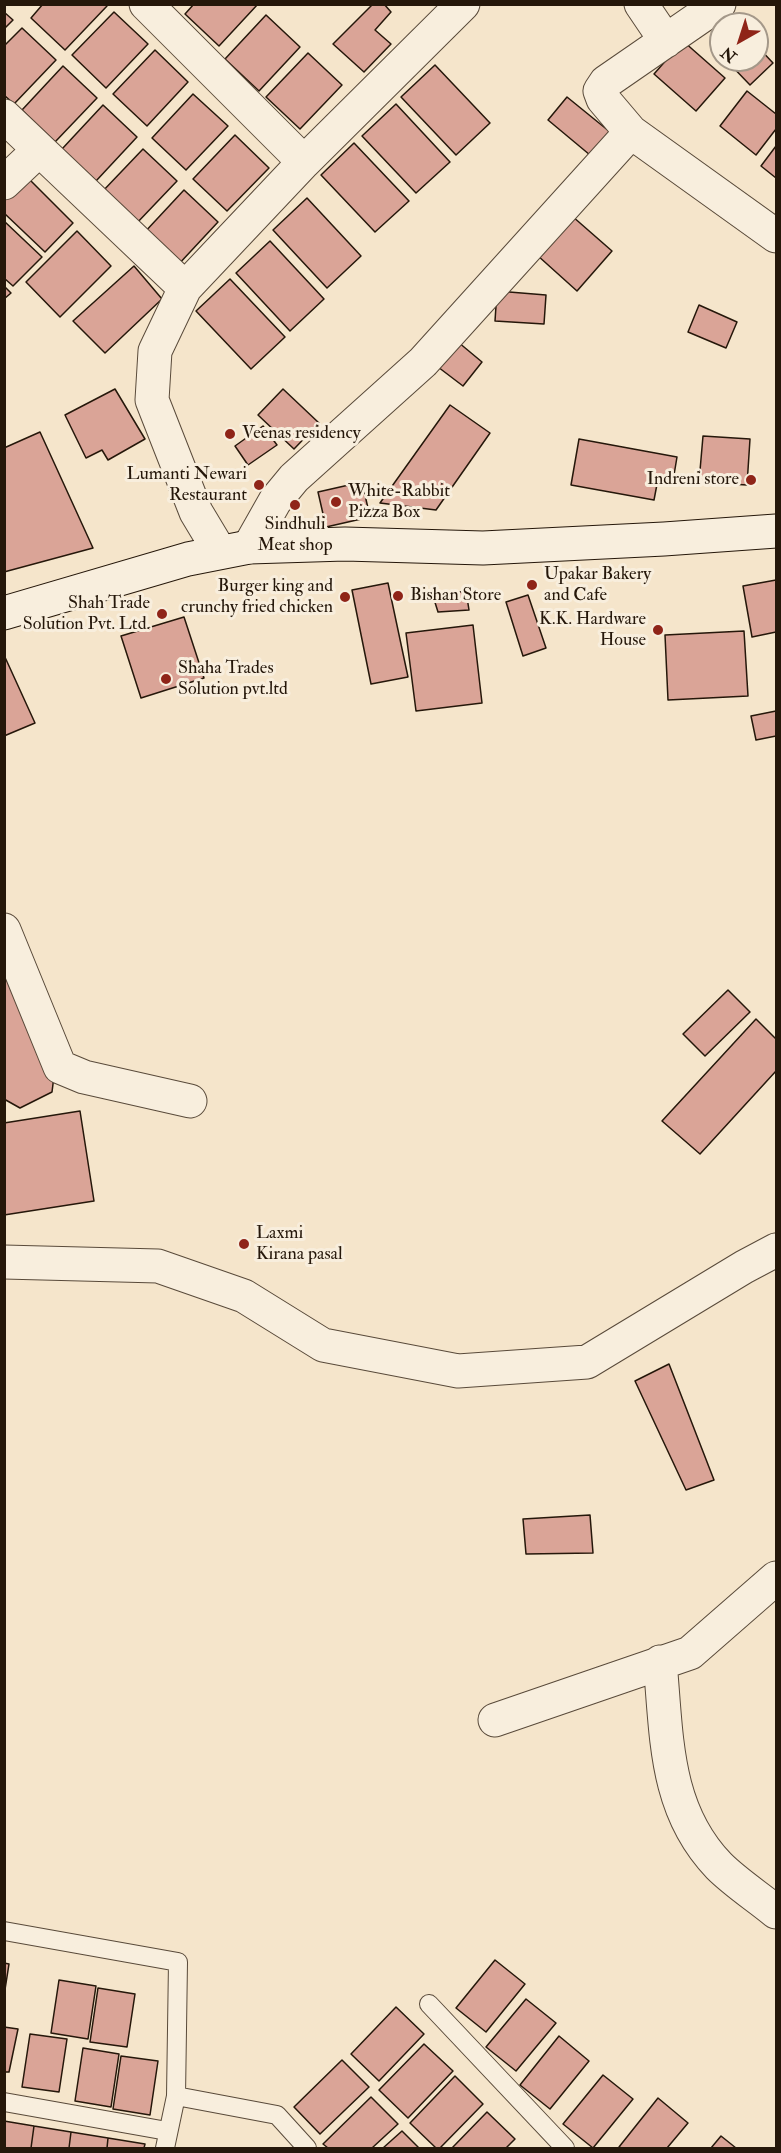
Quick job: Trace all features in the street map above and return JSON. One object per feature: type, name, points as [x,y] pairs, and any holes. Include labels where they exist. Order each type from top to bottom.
[{"type":"street","points":[[146,4],[304,162]]},
{"type":"street","points":[[234,549],[196,512],[152,400],[155,351],[185,288],[304,162],[463,4]]},
{"type":"street","points":[[641,4],[666,41]]},
{"type":"street","points":[[718,4],[606,82],[600,91],[603,99],[631,132],[777,236]]},
{"type":"street","points":[[4,116],[185,288]]},
{"type":"street","points":[[234,549],[294,478],[423,362],[631,132]]},
{"type":"street","points":[[4,183],[39,150]]},
{"type":"street","points":[[4,613],[188,559],[234,549],[345,544],[483,548],[777,531]]},
{"type":"street","points":[[4,930],[60,1067],[84,1077],[190,1101]]},
{"type":"street","points":[[4,1262],[158,1266],[244,1296],[323,1345],[458,1371],[587,1362],[744,1267],[777,1250]]},
{"type":"street","points":[[495,1720],[690,1653],[777,1578]]},
{"type":"street","points":[[660,1662],[673,1782],[680,1806],[692,1830],[719,1866],[777,1912]]},
{"type":"lane","points":[[4,1931],[178,1962],[176,2096],[166,2139],[4,2102]]},
{"type":"lane","points":[[429,2004],[565,2148]]},
{"type":"lane","points":[[176,2096],[277,2115],[307,2148]]},
{"type":"building","points":[[43,4],[105,4],[107,6],[65,50],[31,18]]},
{"type":"building","points":[[194,4],[258,4],[219,46],[185,14]]},
{"type":"building","points":[[373,4],[384,4],[391,12],[375,30],[391,44],[364,72],[333,44]]},
{"type":"building","points":[[4,12],[13,20],[4,29]]},
{"type":"building","points":[[114,12],[148,44],[106,88],[72,55]]},
{"type":"building","points":[[266,15],[300,47],[259,91],[225,59]]},
{"type":"building","points":[[22,28],[56,60],[14,104],[4,95],[4,46]]},
{"type":"building","points":[[683,41],[709,64],[709,72],[718,72],[725,78],[696,111],[654,74]]},
{"type":"building","points":[[155,50],[188,82],[147,126],[113,94]]},
{"type":"building","points":[[308,53],[342,85],[300,129],[266,97]]},
{"type":"building","points":[[435,65],[490,123],[456,155],[401,97]]},
{"type":"building","points":[[63,66],[97,98],[55,142],[22,110]]},
{"type":"building","points":[[738,72],[764,72],[750,85]]},
{"type":"building","points":[[747,91],[776,114],[776,129],[756,155],[720,126]]},
{"type":"building","points":[[193,94],[228,126],[186,170],[152,138]]},
{"type":"building","points":[[567,97],[615,136],[596,160],[548,120]]},
{"type":"building","points":[[396,104],[450,162],[416,193],[362,136]]},
{"type":"building","points":[[103,105],[137,137],[96,181],[62,149]]},
{"type":"building","points":[[235,135],[269,168],[227,211],[193,179]]},
{"type":"building","points":[[354,143],[409,201],[375,232],[321,175]]},
{"type":"building","points":[[776,146],[776,178],[761,166]]},
{"type":"building","points":[[143,149],[177,181],[135,225],[101,193]]},
{"type":"building","points":[[20,170],[73,223],[45,252],[4,213],[4,186]]},
{"type":"building","points":[[184,190],[218,222],[177,266],[143,234]]},
{"type":"building","points":[[307,198],[361,256],[327,288],[273,230]]},
{"type":"building","points":[[572,216],[612,251],[577,291],[537,255]]},
{"type":"building","points":[[4,221],[42,257],[13,286],[4,278]]},
{"type":"building","points":[[77,231],[111,266],[60,317],[26,282]]},
{"type":"building","points":[[270,241],[324,299],[290,331],[236,273]]},
{"type":"building","points":[[134,266],[162,299],[105,353],[73,321]]},
{"type":"building","points":[[230,279],[285,337],[251,369],[196,311]]},
{"type":"building","points":[[4,286],[11,293],[4,299]]},
{"type":"building","points":[[497,291],[546,295],[544,324],[495,321]]},
{"type":"building","points":[[699,305],[737,322],[726,348],[688,332]]},
{"type":"building","points":[[458,342],[482,362],[463,386],[438,367]]},
{"type":"building","points":[[115,389],[145,439],[108,460],[102,450],[86,458],[65,415]]},
{"type":"building","points":[[283,389],[319,423],[294,449],[258,415]]},
{"type":"building","points":[[450,405],[490,433],[436,510],[380,503]]},
{"type":"building","points":[[263,426],[277,445],[248,465],[235,446]]},
{"type":"building","points":[[40,432],[93,548],[4,572],[4,448]]},
{"type":"building","points":[[703,436],[750,439],[747,485],[699,482]]},
{"type":"building","points":[[579,439],[677,457],[673,481],[658,479],[654,500],[571,485]]},
{"type":"building","points":[[362,482],[370,517],[326,527],[318,492]]},
{"type":"building","points":[[776,580],[776,632],[752,637],[743,586]]},
{"type":"building","points":[[388,583],[408,677],[371,684],[352,590]]},
{"type":"building","points":[[466,591],[469,610],[438,612],[433,596]]},
{"type":"building","points":[[528,595],[546,648],[523,656],[506,602]]},
{"type":"building","points":[[184,617],[204,678],[141,698],[121,636]]},
{"type":"building","points":[[473,625],[482,703],[416,711],[406,633]]},
{"type":"building","points":[[744,631],[748,696],[668,700],[665,635]]},
{"type":"building","points":[[4,655],[35,723],[4,736]]},
{"type":"building","points":[[776,711],[776,736],[756,740],[751,716]]},
{"type":"building","points":[[4,952],[55,1068],[52,1092],[20,1108],[4,1099]]},
{"type":"building","points":[[728,990],[750,1012],[705,1056],[683,1034]]},
{"type":"building","points":[[756,1019],[776,1039],[776,1071],[700,1154],[662,1121]]},
{"type":"building","points":[[80,1111],[94,1201],[4,1215],[4,1123]]},
{"type":"building","points":[[669,1364],[714,1480],[686,1490],[635,1381]]},
{"type":"building","points":[[590,1515],[593,1553],[526,1554],[523,1519]]},
{"type":"building","points":[[495,1960],[525,1984],[486,2032],[456,2008]]},
{"type":"building","points":[[4,1963],[9,1964],[4,1996]]},
{"type":"building","points":[[59,1980],[96,1986],[88,2039],[51,2033]]},
{"type":"building","points":[[98,1988],[135,1994],[127,2047],[90,2042]]},
{"type":"building","points":[[526,1999],[556,2023],[516,2071],[486,2047]]},
{"type":"building","points":[[396,2007],[424,2034],[379,2081],[351,2054]]},
{"type":"building","points":[[4,2027],[18,2029],[9,2072],[4,2072]]},
{"type":"building","points":[[30,2034],[67,2039],[59,2092],[22,2087]]},
{"type":"building","points":[[559,2036],[589,2061],[550,2109],[520,2085]]},
{"type":"building","points":[[424,2044],[453,2071],[408,2118],[379,2090]]},
{"type":"building","points":[[83,2048],[119,2054],[111,2107],[75,2101]]},
{"type":"building","points":[[121,2056],[158,2061],[150,2115],[113,2109]]},
{"type":"building","points":[[342,2060],[369,2087],[320,2134],[294,2107]]},
{"type":"building","points":[[603,2075],[633,2099],[593,2148],[563,2124]]},
{"type":"building","points":[[455,2076],[483,2104],[440,2148],[436,2148],[410,2123]]},
{"type":"building","points":[[371,2097],[398,2124],[372,2148],[328,2148],[323,2144]]},
{"type":"building","points":[[658,2098],[688,2123],[667,2148],[619,2147]]},
{"type":"building","points":[[487,2112],[515,2139],[506,2148],[452,2148]]},
{"type":"building","points":[[4,2121],[34,2126],[31,2148],[4,2148]]},
{"type":"building","points":[[34,2126],[71,2132],[69,2148],[31,2148]]},
{"type":"building","points":[[402,2131],[419,2148],[383,2148]]},
{"type":"building","points":[[71,2132],[108,2138],[107,2148],[69,2148]]},
{"type":"building","points":[[721,2136],[736,2148],[711,2148]]},
{"type":"building","points":[[108,2138],[145,2144],[144,2148],[107,2148]]},
{"type":"place","name":"Veenas residency","points":[[230,434]]},
{"type":"place","name":"Indreni store","points":[[751,480]]},
{"type":"place","name":"Lumanti Newari Restaurant","points":[[259,485]]},
{"type":"place","name":"White-Rabbit Pizza Box","points":[[336,502]]},
{"type":"place","name":"Sindhuli Meat shop","points":[[295,505]]},
{"type":"place","name":"Upakar Bakery and Cafe","points":[[532,585]]},
{"type":"place","name":"Bishan Store","points":[[398,596]]},
{"type":"place","name":"Burger king and crunchy fried chicken","points":[[345,597]]},
{"type":"place","name":"Shah Trade Solution Pvt. Ltd.","points":[[162,614]]},
{"type":"place","name":"K.K. Hardware House","points":[[658,630]]},
{"type":"place","name":"Shaha Trades Solution pvt.ltd","points":[[166,679]]},
{"type":"place","name":"Laxmi Kirana pasal","points":[[244,1244]]}]
